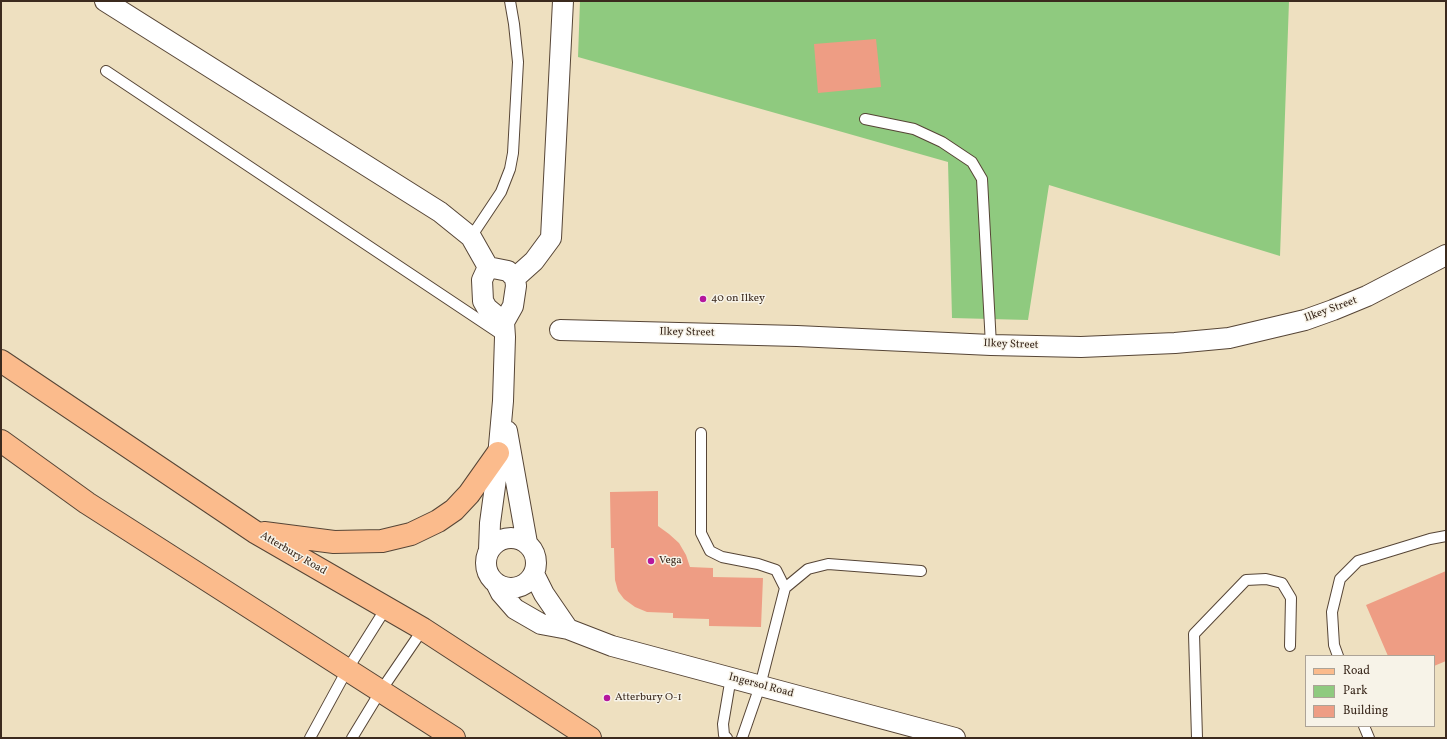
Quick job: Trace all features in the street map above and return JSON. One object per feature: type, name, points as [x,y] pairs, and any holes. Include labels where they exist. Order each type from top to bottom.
[{"type":"main road","name":"Atterbury Road","points":[[1,361],[255,532],[423,629],[590,738]]},
{"type":"main road","points":[[1,441],[87,503],[454,738]]},
{"type":"main road","points":[[255,532],[334,542],[382,541],[411,534],[438,521],[454,510],[468,494],[498,453]]},
{"type":"street","points":[[105,1],[440,212],[471,237],[488,267],[508,271],[515,278],[515,299],[505,330],[503,402],[490,523],[489,550],[486,559],[486,568],[490,577],[496,583],[506,588],[517,587],[527,582],[534,574],[536,561],[535,554],[527,543],[503,402]]},
{"type":"street","points":[[515,278],[534,261],[551,238],[563,1]]},
{"type":"street","name":"Ilkey Street","points":[[560,330],[797,336],[991,345],[1081,347],[1175,343],[1229,338],[1276,327],[1333,310],[1368,296],[1446,256]]},
{"type":"street","points":[[488,267],[482,280],[483,301],[505,330]]},
{"type":"street","points":[[489,550],[502,539],[510,537],[527,543]]},
{"type":"street","points":[[534,574],[544,594],[568,629]]},
{"type":"street","name":"Ingersol Road","points":[[496,583],[501,593],[515,609],[541,624],[568,629],[612,646],[955,738]]},
{"type":"lane","points":[[471,237],[500,192],[510,169],[513,153],[518,62],[510,1]]},
{"type":"lane","points":[[106,71],[505,330]]},
{"type":"lane","points":[[865,119],[914,129],[942,142],[972,162],[982,179],[991,345]]},
{"type":"lane","points":[[701,433],[701,532],[710,551],[722,557],[758,564],[776,570],[785,588]]},
{"type":"lane","points":[[1338,655],[1334,645],[1332,612],[1340,579],[1358,561],[1430,539],[1446,536]]},
{"type":"lane","points":[[742,738],[760,686],[785,588],[808,569],[828,564],[921,571]]},
{"type":"lane","points":[[1196,738],[1194,634],[1246,580],[1266,579],[1282,583],[1291,598],[1290,646]]},
{"type":"lane","points":[[310,738],[348,670],[386,608]]},
{"type":"lane","points":[[352,738],[380,692],[423,629]]},
{"type":"lane","points":[[726,738],[724,735],[723,724],[731,677]]},
{"type":"lane","points":[[1364,727],[1369,738]]},
{"type":"green space","points":[[580,1],[1289,1],[1280,256],[1049,185],[1028,320],[952,318],[948,162],[578,57]]},
{"type":"building","points":[[876,39],[881,87],[818,93],[814,44]]},
{"type":"building","name":"Vega","points":[[658,491],[658,526],[679,543],[686,555],[690,567],[713,568],[713,577],[763,578],[761,627],[709,626],[709,619],[673,618],[673,613],[647,612],[635,607],[624,599],[618,591],[615,580],[614,548],[611,548],[610,492]]},
{"type":"building","points":[[1446,571],[1446,661],[1435,666],[1435,655],[1388,655],[1366,605]]},
{"type":"place","name":"40 on Ilkey","points":[[703,299]]},
{"type":"place","name":"Vega","points":[[651,561]]},
{"type":"place","name":"Atterbury O-1","points":[[607,698]]}]
